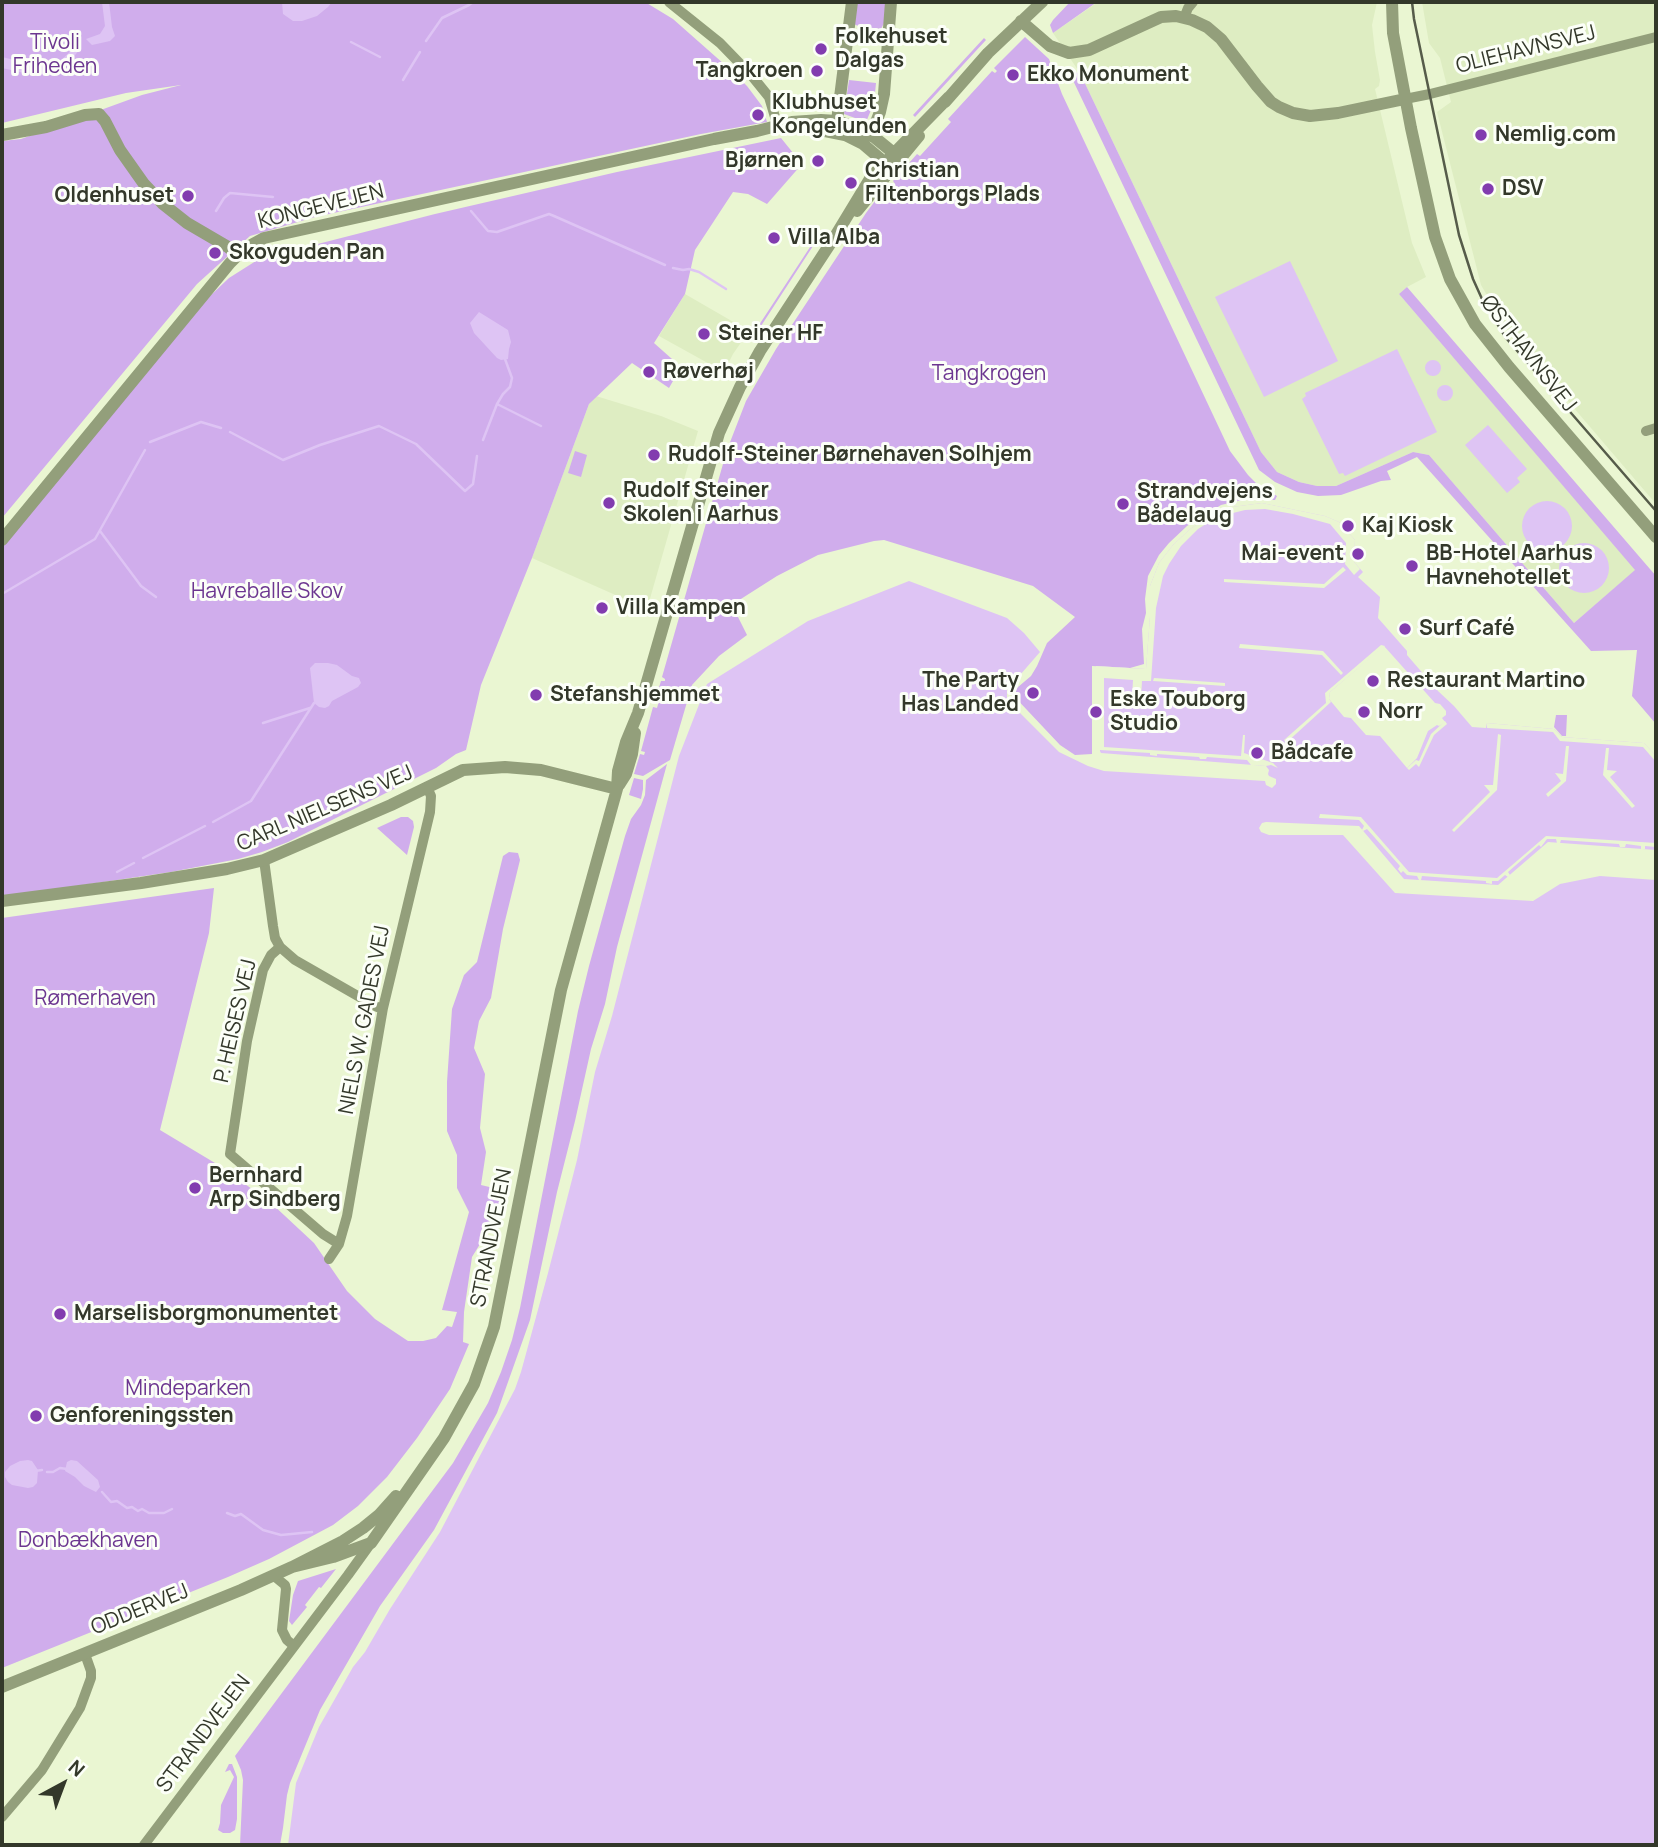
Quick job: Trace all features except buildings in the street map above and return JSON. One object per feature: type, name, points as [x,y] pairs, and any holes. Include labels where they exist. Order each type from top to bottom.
[{"type":"street","points":[[669,2],[720,43],[752,76],[769,97],[778,127]]},
{"type":"street","points":[[845,135],[836,121],[852,2]]},
{"type":"street","points":[[874,137],[873,130],[884,94],[891,2]]},
{"type":"street","name":"STRANDVEJEN","points":[[144,1845],[350,1573],[432,1457],[474,1384],[494,1327],[562,990],[617,789],[618,771],[638,713],[719,433],[749,370],[834,238],[893,161],[980,61],[1042,2]]},
{"type":"street","points":[[1184,18],[1193,2]]},
{"type":"street","name":"ØSTHAVNSVEJ","points":[[1392,2],[1394,33],[1405,99],[1435,237],[1450,279],[1475,324],[1509,367],[1656,537]]},
{"type":"street","points":[[1021,21],[1050,46],[1069,53],[1089,50],[1161,17],[1177,16],[1199,23],[1214,32],[1228,46],[1262,93],[1279,107],[1293,113],[1310,116],[1338,113],[1405,99]]},
{"type":"street","name":"OLIEHAVNSVEJ","points":[[1405,99],[1656,37]]},
{"type":"street","points":[[2,135],[99,114],[144,184],[163,204],[237,255]]},
{"type":"street","points":[[778,127],[792,121],[836,121],[874,137],[893,161]]},
{"type":"street","points":[[778,127],[845,135],[893,161]]},
{"type":"street","name":"KONGEVEJEN","points":[[2,540],[237,255],[254,242],[271,235],[714,138],[778,127]]},
{"type":"street","name":"CARL NIELSENS VEJ","points":[[2,901],[141,883],[264,860],[391,805],[463,770],[505,767],[541,770],[617,789]]},
{"type":"street","name":"NIELS W. GADES VEJ","points":[[328,1259],[339,1244],[348,1216],[383,1008],[430,812],[431,796],[427,787]]},
{"type":"street","name":"P. HEISES VEJ","points":[[264,860],[275,938],[280,947],[271,955],[264,970],[247,1041],[230,1154],[323,1234],[339,1244]]},
{"type":"street","points":[[280,947],[295,960],[383,1008]]},
{"type":"street","name":"ODDERVEJ","points":[[2,1687],[274,1576],[343,1541],[373,1521],[432,1457]]},
{"type":"street","name":"ODDERVEJ","points":[[292,1567],[333,1557],[371,1543]]},
{"type":"street","points":[[274,1576],[285,1585],[282,1630],[294,1646]]},
{"type":"street","points":[[2,1817],[42,1770],[80,1708],[91,1678],[85,1654]]},
{"type":"shaded area","points":[[102,2],[109,2],[115,36],[110,41],[92,45],[86,39],[100,34],[105,26]]},
{"type":"shaded area","points":[[282,2],[332,2],[317,16],[293,21],[283,14]]},
{"type":"shaded area","points":[[1098,2],[1377,2],[1372,25],[1380,80],[1375,89],[1412,243],[1426,277],[1399,294],[1636,570],[1574,623],[1429,455],[1413,452],[1336,486],[1317,486],[1299,482],[1277,472],[1261,452],[1080,73],[1053,33]]},
{"type":"shaded area","points":[[1422,2],[1656,2],[1656,504],[1508,331],[1481,285],[1437,112],[1451,102],[1440,58],[1429,43]]},
{"type":"shaded area","points":[[76,46],[80,49],[63,70],[53,74],[29,74],[2,68],[2,57],[39,66],[55,66]]},
{"type":"shaded area","points":[[1290,261],[1338,361],[1264,397],[1215,297]]},
{"type":"shaded area","name":"Steiner HF","points":[[685,294],[749,331],[724,372],[659,336]]},
{"type":"shaded area","points":[[479,312],[508,330],[511,342],[508,359],[497,358],[474,333],[470,323]]},
{"type":"shaded area","points":[[1397,349],[1437,432],[1345,476],[1343,473],[1339,474],[1302,399],[1306,396],[1305,393]]},
{"type":"shaded area","points":[[1433,360],[1439,362],[1439,374],[1433,376],[1427,374],[1425,368],[1427,362]]},
{"type":"shaded area","points":[[1445,385],[1451,387],[1451,399],[1445,401],[1439,399],[1437,393],[1439,387]]},
{"type":"shaded area","name":"Rudolf Steiner Skolen i Aarhus","points":[[596,396],[661,416],[698,431],[647,609],[532,558],[589,404]]},
{"type":"shaded area","points":[[1488,425],[1527,469],[1517,478],[1520,482],[1507,493],[1465,445]]},
{"type":"shaded area","points":[[1547,501],[1565,508],[1572,526],[1565,544],[1547,551],[1529,544],[1522,526],[1529,508]]},
{"type":"shaded area","points":[[1262,503],[1325,516],[1339,522],[1355,540],[1354,562],[1363,572],[1358,577],[1380,597],[1378,618],[1438,691],[1472,727],[1486,728],[1487,723],[1554,729],[1562,737],[1644,743],[1656,756],[1656,850],[1548,842],[1498,885],[1404,879],[1359,826],[1266,822],[1259,828],[1261,832],[1269,835],[1343,835],[1395,893],[1533,901],[1560,884],[1600,876],[1656,880],[1656,1845],[288,1845],[296,1783],[319,1727],[353,1667],[440,1532],[515,1389],[548,1273],[577,1160],[595,1072],[679,756],[707,684],[808,621],[909,581],[1007,618],[1024,633],[1040,652],[1007,690],[1007,700],[1059,752],[1104,771],[1265,781],[1266,785],[1272,788],[1276,779],[1269,776],[1266,766],[1101,753],[1096,744],[1096,666],[1146,669],[1150,586],[1159,563],[1189,530],[1209,516],[1232,507]],"holes":[[[1384,646],[1435,703],[1440,704],[1446,711],[1442,718],[1445,722],[1428,731],[1417,758],[1407,768],[1380,736],[1366,735],[1351,718],[1344,717],[1329,699],[1330,692]]]},
{"type":"shaded area","points":[[1574,544],[1594,544],[1608,558],[1608,578],[1594,592],[1574,592],[1560,578],[1560,558]]},
{"type":"shaded area","points":[[315,663],[337,665],[359,678],[361,683],[332,701],[329,706],[319,707],[314,703],[310,668]]},
{"type":"shaded area","points":[[32,1461],[38,1470],[37,1483],[28,1488],[8,1482],[5,1472],[10,1466]]},
{"type":"shaded area","points":[[77,1461],[98,1480],[100,1487],[96,1492],[65,1471],[67,1462]]},
{"type":"green space","name":"Tivoli Friheden","points":[[2,2],[645,2],[673,19],[733,72],[762,106],[767,122],[315,217],[250,236],[197,284],[2,518],[2,141],[21,139],[142,95],[181,85],[126,93],[2,123]]},
{"type":"green space","points":[[857,2],[886,2],[881,29],[854,24]]},
{"type":"green space","points":[[1070,2],[1097,2],[1053,33],[1050,25]]},
{"type":"green space","name":"Tangkrogen","points":[[1025,37],[1049,59],[1062,94],[1230,451],[1258,485],[1277,496],[1275,500],[1242,500],[1221,505],[1187,526],[1159,555],[1148,576],[1146,613],[1142,629],[1144,664],[1130,668],[1092,666],[1092,754],[1075,755],[1060,745],[1011,693],[1031,676],[1047,643],[1075,617],[1033,586],[884,540],[818,555],[777,576],[733,604],[747,635],[719,656],[692,685],[670,760],[643,776],[634,774],[640,754],[644,755],[645,752],[641,751],[653,707],[657,708],[659,701],[655,700],[661,681],[665,681],[662,677],[727,450],[746,401],[776,349],[878,197],[882,200],[895,184],[893,181],[917,154],[920,156],[951,122],[948,119],[992,71],[997,71],[994,68]]},
{"type":"green space","points":[[984,38],[986,40],[915,117],[913,115]]},
{"type":"green space","points":[[1069,72],[1080,73],[1261,452],[1277,472],[1299,482],[1336,486],[1413,452],[1429,455],[1574,623],[1635,570],[1399,294],[1407,287],[1656,576],[1656,724],[1632,696],[1637,650],[1591,651],[1417,457],[1387,471],[1391,480],[1341,495],[1318,496],[1297,492],[1275,482],[1259,470]]},
{"type":"green space","points":[[849,80],[876,83],[874,103],[866,122],[844,114]]},
{"type":"green space","name":"Havreballe Skov","points":[[781,138],[802,164],[767,204],[748,194],[733,192],[695,250],[685,294],[654,343],[681,367],[669,388],[632,363],[589,404],[481,685],[466,750],[436,768],[288,842],[262,852],[171,872],[2,897],[2,547],[209,297],[229,278],[259,259],[435,214]]},
{"type":"green space","points":[[814,241],[761,326],[759,325]]},
{"type":"green space","points":[[575,451],[587,455],[581,477],[568,473]]},
{"type":"green space","points":[[1556,715],[1567,715],[1566,736],[1562,736],[1554,727]]},
{"type":"green space","points":[[667,764],[591,1049],[530,1320],[497,1413],[434,1530],[380,1606],[320,1710],[290,1783],[280,1845],[240,1845],[243,1780],[235,1756],[453,1463],[488,1403],[501,1372],[520,1308],[589,966],[625,836],[645,795],[646,780]]},
{"type":"green space","points":[[634,778],[643,780],[641,799],[629,795]]},
{"type":"green space","points":[[401,817],[408,817],[413,821],[414,827],[407,855],[377,828]]},
{"type":"green space","name":"Mindeparken","points":[[509,852],[518,853],[520,860],[503,929],[491,998],[479,1021],[474,1048],[485,1074],[480,1128],[486,1152],[481,1185],[502,1190],[496,1218],[472,1257],[464,1312],[463,1342],[469,1344],[450,1389],[387,1477],[358,1506],[333,1525],[228,1577],[2,1668],[2,918],[214,888],[209,933],[160,1130],[220,1166],[270,1202],[314,1243],[347,1291],[375,1319],[408,1341],[423,1341],[436,1338],[447,1326],[452,1327],[457,1312],[442,1310],[469,1212],[457,1188],[457,1155],[447,1131],[452,1009],[464,975],[477,962],[503,856]]},
{"type":"green space","points":[[336,1569],[321,1588],[319,1587],[292,1625],[289,1621],[298,1581]]},
{"type":"green space","points":[[229,1764],[232,1764],[237,1777],[237,1819],[235,1830],[223,1833],[218,1830],[221,1805],[234,1777],[230,1770],[225,1772]]},
{"type":"pier","points":[[1262,503],[1325,516],[1339,522],[1355,540],[1354,562],[1360,569],[1354,575],[1345,564],[1346,543],[1330,524],[1293,514],[1265,509],[1245,510],[1217,517],[1198,529],[1181,546],[1163,576],[1156,608],[1151,681],[1142,681],[1141,698],[1132,697],[1133,680],[1104,678],[1104,747],[1241,756],[1245,735],[1244,753],[1273,763],[1278,768],[1271,765],[1251,765],[1247,760],[1157,756],[1150,753],[1100,750],[1099,756],[1096,752],[1096,666],[1146,669],[1150,586],[1159,563],[1173,545],[1209,516],[1232,507]]},
{"type":"pier","points":[[1343,567],[1346,570],[1324,588],[1224,582],[1224,579],[1324,584]]},
{"type":"pier","points":[[1240,644],[1323,651],[1343,673],[1341,675],[1322,655],[1239,648]]},
{"type":"pier","points":[[1381,645],[1385,646],[1330,692],[1331,702],[1286,743],[1284,740],[1326,703],[1325,693]]},
{"type":"pier","points":[[1154,678],[1225,683],[1225,686],[1153,681]]},
{"type":"pier","points":[[1445,721],[1447,724],[1434,735],[1419,767],[1416,764],[1409,770],[1407,768],[1416,760],[1419,761],[1431,734]]},
{"type":"pier","points":[[1487,723],[1554,729],[1562,737],[1644,743],[1656,756],[1656,762],[1643,747],[1560,741],[1553,732],[1487,728]]},
{"type":"pier","points":[[1498,734],[1501,735],[1497,790],[1454,832],[1452,830],[1490,792],[1484,785],[1493,785]]},
{"type":"pier","points":[[1566,746],[1569,746],[1566,781],[1548,797],[1546,794],[1561,781],[1555,773],[1563,774]]},
{"type":"pier","points":[[1606,748],[1609,748],[1607,770],[1617,771],[1610,777],[1635,806],[1632,808],[1603,775]]},
{"type":"pier","points":[[1320,814],[1361,817],[1409,872],[1497,878],[1546,836],[1656,843],[1656,847],[1645,846],[1645,849],[1641,849],[1641,846],[1626,844],[1625,847],[1620,847],[1619,844],[1561,840],[1557,843],[1556,839],[1547,839],[1541,847],[1539,845],[1508,872],[1508,877],[1505,875],[1498,881],[1492,881],[1492,884],[1486,881],[1422,876],[1419,880],[1417,876],[1407,875],[1403,871],[1401,873],[1398,869],[1400,866],[1367,829],[1362,830],[1364,826],[1359,820],[1319,818]]},
{"type":"waterway","points":[[426,41],[442,18],[473,2]]},
{"type":"waterway","points":[[351,42],[380,57]]},
{"type":"waterway","points":[[403,80],[420,52]]},
{"type":"waterway","points":[[216,211],[230,193],[273,197]]},
{"type":"waterway","points":[[297,202],[321,198]]},
{"type":"waterway","points":[[471,211],[488,231],[497,232],[549,214],[665,265]]},
{"type":"waterway","points":[[673,268],[699,272],[726,289]]},
{"type":"waterway","points":[[497,404],[510,387],[512,378],[505,359]]},
{"type":"waterway","points":[[483,440],[497,404],[541,426]]},
{"type":"waterway","points":[[150,442],[201,422],[221,428]]},
{"type":"waterway","points":[[230,432],[283,460],[379,426],[416,444],[465,491],[473,484],[477,456]]},
{"type":"waterway","points":[[2,594],[95,539],[145,450]]},
{"type":"waterway","points":[[100,531],[141,586],[156,597]]},
{"type":"waterway","points":[[213,822],[251,801],[314,703]]},
{"type":"waterway","points":[[263,723],[310,708]]},
{"type":"waterway","points":[[143,858],[205,826]]},
{"type":"waterway","points":[[117,872],[134,863]]},
{"type":"waterway","points":[[47,1472],[67,1469]]},
{"type":"waterway","points":[[35,1471],[42,1470]]},
{"type":"waterway","points":[[102,1492],[111,1502],[117,1501],[138,1511],[142,1509],[149,1513],[164,1513],[172,1509]]},
{"type":"waterway","points":[[227,1513],[235,1516],[241,1514],[263,1530],[281,1535],[312,1532]]},
{"type":"railway","points":[[1412,2],[1459,235],[1482,299],[1506,338],[1656,511]]},
{"type":"place","name":"Folkehuset Dalgas","points":[[821,49]]},
{"type":"place","name":"Tangkroen","points":[[817,71]]},
{"type":"place","name":"Ekko Monument","points":[[1013,75]]},
{"type":"place","name":"Klubhuset Kongelunden","points":[[758,115]]},
{"type":"place","name":"Nemlig.com","points":[[1481,135]]},
{"type":"place","name":"Bjørnen","points":[[818,161]]},
{"type":"place","name":"Christian Filtenborgs Plads","points":[[851,183]]},
{"type":"place","name":"DSV","points":[[1488,189]]},
{"type":"place","name":"Oldenhuset","points":[[188,196]]},
{"type":"place","name":"Villa Alba","points":[[774,238]]},
{"type":"place","name":"Skovguden Pan","points":[[215,253]]},
{"type":"place","name":"Steiner HF","points":[[704,334]]},
{"type":"place","name":"Røverhøj","points":[[649,372]]},
{"type":"place","name":"Rudolf-Steiner Børnehaven Solhjem","points":[[654,455]]},
{"type":"place","name":"Rudolf Steiner Skolen i Aarhus","points":[[609,503]]},
{"type":"place","name":"Strandvejens Bådelaug","points":[[1123,504]]},
{"type":"place","name":"Kaj Kiosk","points":[[1348,526]]},
{"type":"place","name":"Mai-event","points":[[1358,554]]},
{"type":"place","name":"BB-Hotel Aarhus Havnehotellet","points":[[1412,566]]},
{"type":"place","name":"Villa Kampen","points":[[602,608]]},
{"type":"place","name":"Surf Café","points":[[1405,629]]},
{"type":"place","name":"Restaurant Martino","points":[[1373,681]]},
{"type":"place","name":"The Party Has Landed","points":[[1033,693]]},
{"type":"place","name":"Stefanshjemmet","points":[[536,695]]},
{"type":"place","name":"Eske Touborg Studio","points":[[1096,712]]},
{"type":"place","name":"Norr","points":[[1364,712]]},
{"type":"place","name":"Bådcafe","points":[[1257,753]]},
{"type":"place","name":"Bernhard Arp Sindberg","points":[[195,1188]]},
{"type":"place","name":"Marselisborgmonumentet","points":[[60,1314]]},
{"type":"place","name":"Genforeningssten","points":[[36,1416]]},
{"type":"park label","name":"Rømerhaven","points":[[95,999]]},
{"type":"park label","name":"Donbækhaven","points":[[88,1541]]}]
